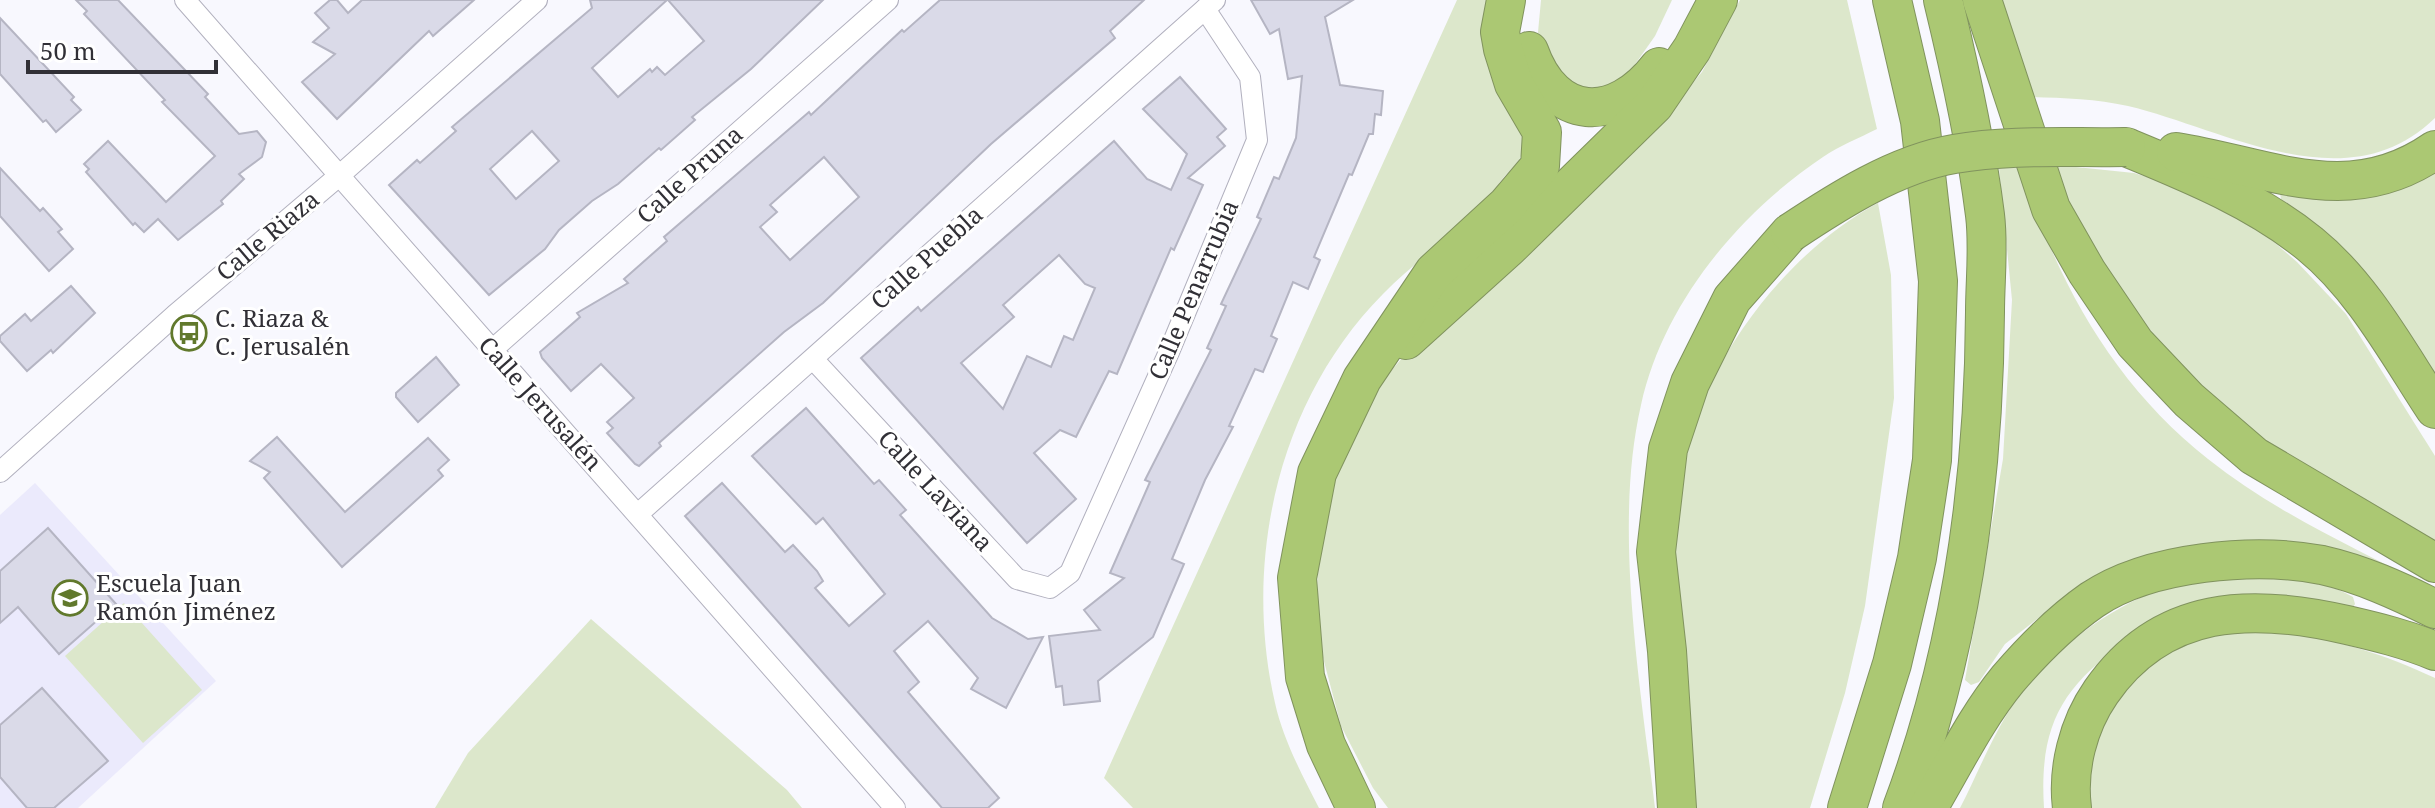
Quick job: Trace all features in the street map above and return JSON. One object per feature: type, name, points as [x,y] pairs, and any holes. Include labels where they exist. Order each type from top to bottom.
[{"type":"highway","points":[[1356,808],[1326,745],[1305,677],[1297,578],[1317,473],[1362,379],[1434,272],[1507,205],[1540,166],[1542,132],[1514,84],[1503,49],[1500,32],[1506,0]]},
{"type":"highway","points":[[1531,0],[1526,26],[1528,49],[1538,77],[1550,93],[1598,108],[1627,100],[1646,85],[1688,25],[1700,0]]},
{"type":"highway","points":[[1362,379],[1508,248],[1654,105],[1692,49],[1718,0]]},
{"type":"highway","points":[[1847,808],[1892,664],[1917,558],[1932,460],[1938,281],[1920,121],[1892,0]]},
{"type":"highway","points":[[1902,808],[1923,751],[1955,619],[1978,478],[1984,358],[1985,217],[1943,0]]},
{"type":"highway","points":[[1982,0],[2051,209],[2087,272],[2135,343],[2189,400],[2254,456],[2435,563]]},
{"type":"highway","points":[[1677,808],[1667,651],[1656,552],[1668,449],[1690,383],[1732,299],[1790,233],[1847,195],[1951,154],[2004,148],[2126,147],[2234,161],[2332,182],[2386,177],[2435,150]]},
{"type":"highway","points":[[2126,147],[2213,182],[2310,244],[2362,299],[2435,409]]},
{"type":"highway","points":[[1928,808],[1987,707],[2010,676],[2067,619],[2095,598],[2137,580],[2186,566],[2237,560],[2321,565],[2377,581],[2435,609]]},
{"type":"highway","points":[[2072,808],[2069,787],[2075,752],[2089,709],[2115,672],[2146,643],[2194,621],[2242,613],[2291,612],[2408,640],[2435,651]]},
{"type":"street","name":"Calle Jerusalén","points":[[185,0],[895,808]]},
{"type":"street","name":"Calle Riaza","points":[[0,472],[537,0]]},
{"type":"street","name":"Calle Pruna","points":[[492,350],[888,0]]},
{"type":"street","name":"Calle Puebla","points":[[638,514],[1210,4]]},
{"type":"street","name":"Calle Penarrubia","points":[[1070,573],[1169,352],[1257,140],[1250,77],[1210,4]]},
{"type":"street","name":"Calle Laviana","points":[[813,359],[1017,579],[1050,588],[1070,573]]},
{"type":"shaded area","name":"Escuela Juan Ramón Jiménez","points":[[35,483],[216,681],[78,808],[0,808],[0,515]]},
{"type":"green space","points":[[1457,0],[1494,0],[1519,99],[1523,137],[1521,156],[1474,213],[1393,284],[1347,336],[1318,382],[1294,432],[1278,484],[1267,538],[1263,593],[1266,648],[1275,703],[1288,743],[1319,808],[1133,808],[1104,778]]},
{"type":"green space","points":[[1541,0],[1672,0],[1655,36],[1617,90],[1567,90],[1537,43]]},
{"type":"green space","points":[[1740,0],[1847,0],[1877,129],[1829,153],[1762,205],[1734,233],[1686,297],[1652,368],[1641,405],[1633,452],[1629,553],[1637,658],[1655,808],[1388,808],[1373,788],[1341,726],[1316,631],[1319,524],[1359,408],[1403,357],[1637,149],[1702,72]]},
{"type":"green space","points":[[1994,0],[2435,0],[2435,118],[2401,143],[2364,156],[2325,158],[2285,153],[2245,143],[2128,106],[2092,100],[2030,97]]},
{"type":"green space","points":[[2435,157],[2435,383],[2282,203],[2280,194],[2284,186]]},
{"type":"green space","points":[[2047,164],[2134,173],[2174,185],[2222,207],[2266,235],[2297,262],[2346,314],[2435,456],[2435,544],[2227,417],[2140,334]]},
{"type":"green space","points":[[2021,165],[2051,249],[2070,289],[2116,364],[2174,430],[2261,497],[2318,530],[2435,589],[2320,553],[2054,606],[2005,644],[1979,682],[1971,685],[1965,680],[2003,459],[2012,300],[1999,168]]},
{"type":"green space","points":[[1878,203],[1891,275],[1894,398],[1865,606],[1845,693],[1810,808],[1692,808],[1682,614],[1673,516],[1675,486],[1685,444],[1701,402],[1747,323],[1807,254]]},
{"type":"green space","points":[[2237,574],[2281,577],[2325,585],[2353,597],[2355,604],[2352,609],[2207,615],[2152,623],[2084,676],[2058,712],[2045,755],[2044,808],[1960,808],[2007,714],[2022,692],[2060,651],[2106,616],[2156,591],[2189,580]]},
{"type":"green space","points":[[124,603],[202,690],[143,743],[65,656]]},
{"type":"green space","points":[[591,619],[787,790],[802,808],[435,808],[468,753]]},
{"type":"green space","points":[[2240,628],[2340,643],[2435,678],[2435,808],[2087,808],[2091,739],[2120,687],[2160,649]]},
{"type":"building","points":[[76,0],[118,0],[208,94],[205,97],[239,134],[257,131],[266,142],[262,157],[239,174],[244,179],[221,201],[223,204],[178,240],[158,219],[144,232],[135,223],[133,225],[86,172],[89,169],[84,164],[108,141],[166,202],[215,156],[162,102],[165,100],[84,14],[87,11]]},
{"type":"building","points":[[330,0],[337,0],[348,13],[362,0],[474,0],[433,36],[429,31],[337,119],[302,82],[335,54],[313,42],[329,28],[315,13]]},
{"type":"building","points":[[590,0],[667,0],[592,68],[618,97],[650,69],[652,72],[657,67],[665,75],[704,41],[668,0],[823,0],[751,69],[692,117],[695,120],[618,184],[592,201],[559,230],[545,249],[489,295],[389,185],[417,160],[420,163],[456,131],[452,127],[592,8]],"holes":[[[532,131],[559,161],[516,199],[490,169]]]},
{"type":"building","points":[[940,0],[1144,0],[1110,31],[1115,38],[991,144],[823,303],[784,332],[659,443],[661,446],[639,466],[635,464],[607,433],[613,428],[607,422],[634,398],[601,364],[571,391],[540,352],[580,317],[577,313],[628,283],[624,279],[667,241],[664,237],[809,112],[811,115],[902,30],[904,32]],"holes":[[[824,157],[859,197],[790,260],[760,227],[777,212],[770,205]]]},
{"type":"building","points":[[1251,0],[1353,0],[1325,17],[1340,85],[1383,91],[1381,115],[1375,114],[1373,134],[1369,134],[1352,175],[1349,174],[1314,257],[1320,260],[1308,289],[1293,282],[1271,336],[1277,339],[1263,372],[1255,369],[1229,426],[1233,427],[1205,480],[1172,559],[1184,564],[1153,637],[1098,681],[1100,701],[1064,705],[1062,686],[1056,687],[1049,636],[1100,630],[1084,610],[1124,578],[1110,573],[1150,482],[1145,480],[1211,350],[1207,348],[1226,306],[1221,304],[1261,219],[1257,217],[1274,177],[1279,179],[1296,138],[1302,76],[1288,79],[1279,29],[1270,34]]},
{"type":"building","points":[[0,18],[74,97],[71,100],[81,110],[56,132],[46,120],[43,122],[0,74]]},
{"type":"building","points":[[1180,77],[1226,129],[1217,137],[1225,146],[1188,178],[1203,185],[1174,250],[1171,248],[1117,374],[1109,371],[1076,437],[1060,430],[1034,453],[1076,499],[1027,543],[861,358],[918,307],[921,311],[1114,141],[1147,179],[1171,190],[1187,154],[1143,109]],"holes":[[[1059,255],[1085,284],[1095,288],[1073,340],[1064,336],[1051,367],[1027,356],[1003,409],[961,363],[1014,317],[1003,305]]]},
{"type":"building","points":[[0,168],[40,211],[43,208],[62,229],[58,232],[73,249],[49,271],[0,216]]},
{"type":"building","points":[[71,286],[95,313],[53,353],[51,350],[27,371],[0,341],[0,336],[25,314],[31,321]]},
{"type":"building","points":[[436,357],[459,385],[418,422],[396,397],[396,393]]},
{"type":"building","points":[[806,408],[874,484],[879,480],[906,510],[900,515],[992,618],[1028,639],[1043,637],[1006,708],[971,689],[978,678],[928,621],[894,651],[919,682],[908,692],[999,798],[988,808],[942,808],[685,516],[722,483],[785,552],[793,545],[817,571],[823,581],[815,588],[849,626],[885,594],[823,518],[816,524],[752,456]]},
{"type":"building","points":[[277,437],[345,512],[428,438],[449,460],[438,470],[443,476],[342,567],[264,478],[270,472],[250,461]]},
{"type":"building","points":[[48,528],[116,604],[59,654],[18,607],[0,623],[0,571]]},
{"type":"building","points":[[42,688],[108,761],[54,808],[27,808],[0,777],[0,725]]},
{"type":"place","name":"C. Riaza & C. Jerusalén","points":[[189,333]]},
{"type":"place","name":"Escuela Juan Ramón Jiménez","points":[[70,598]]}]
